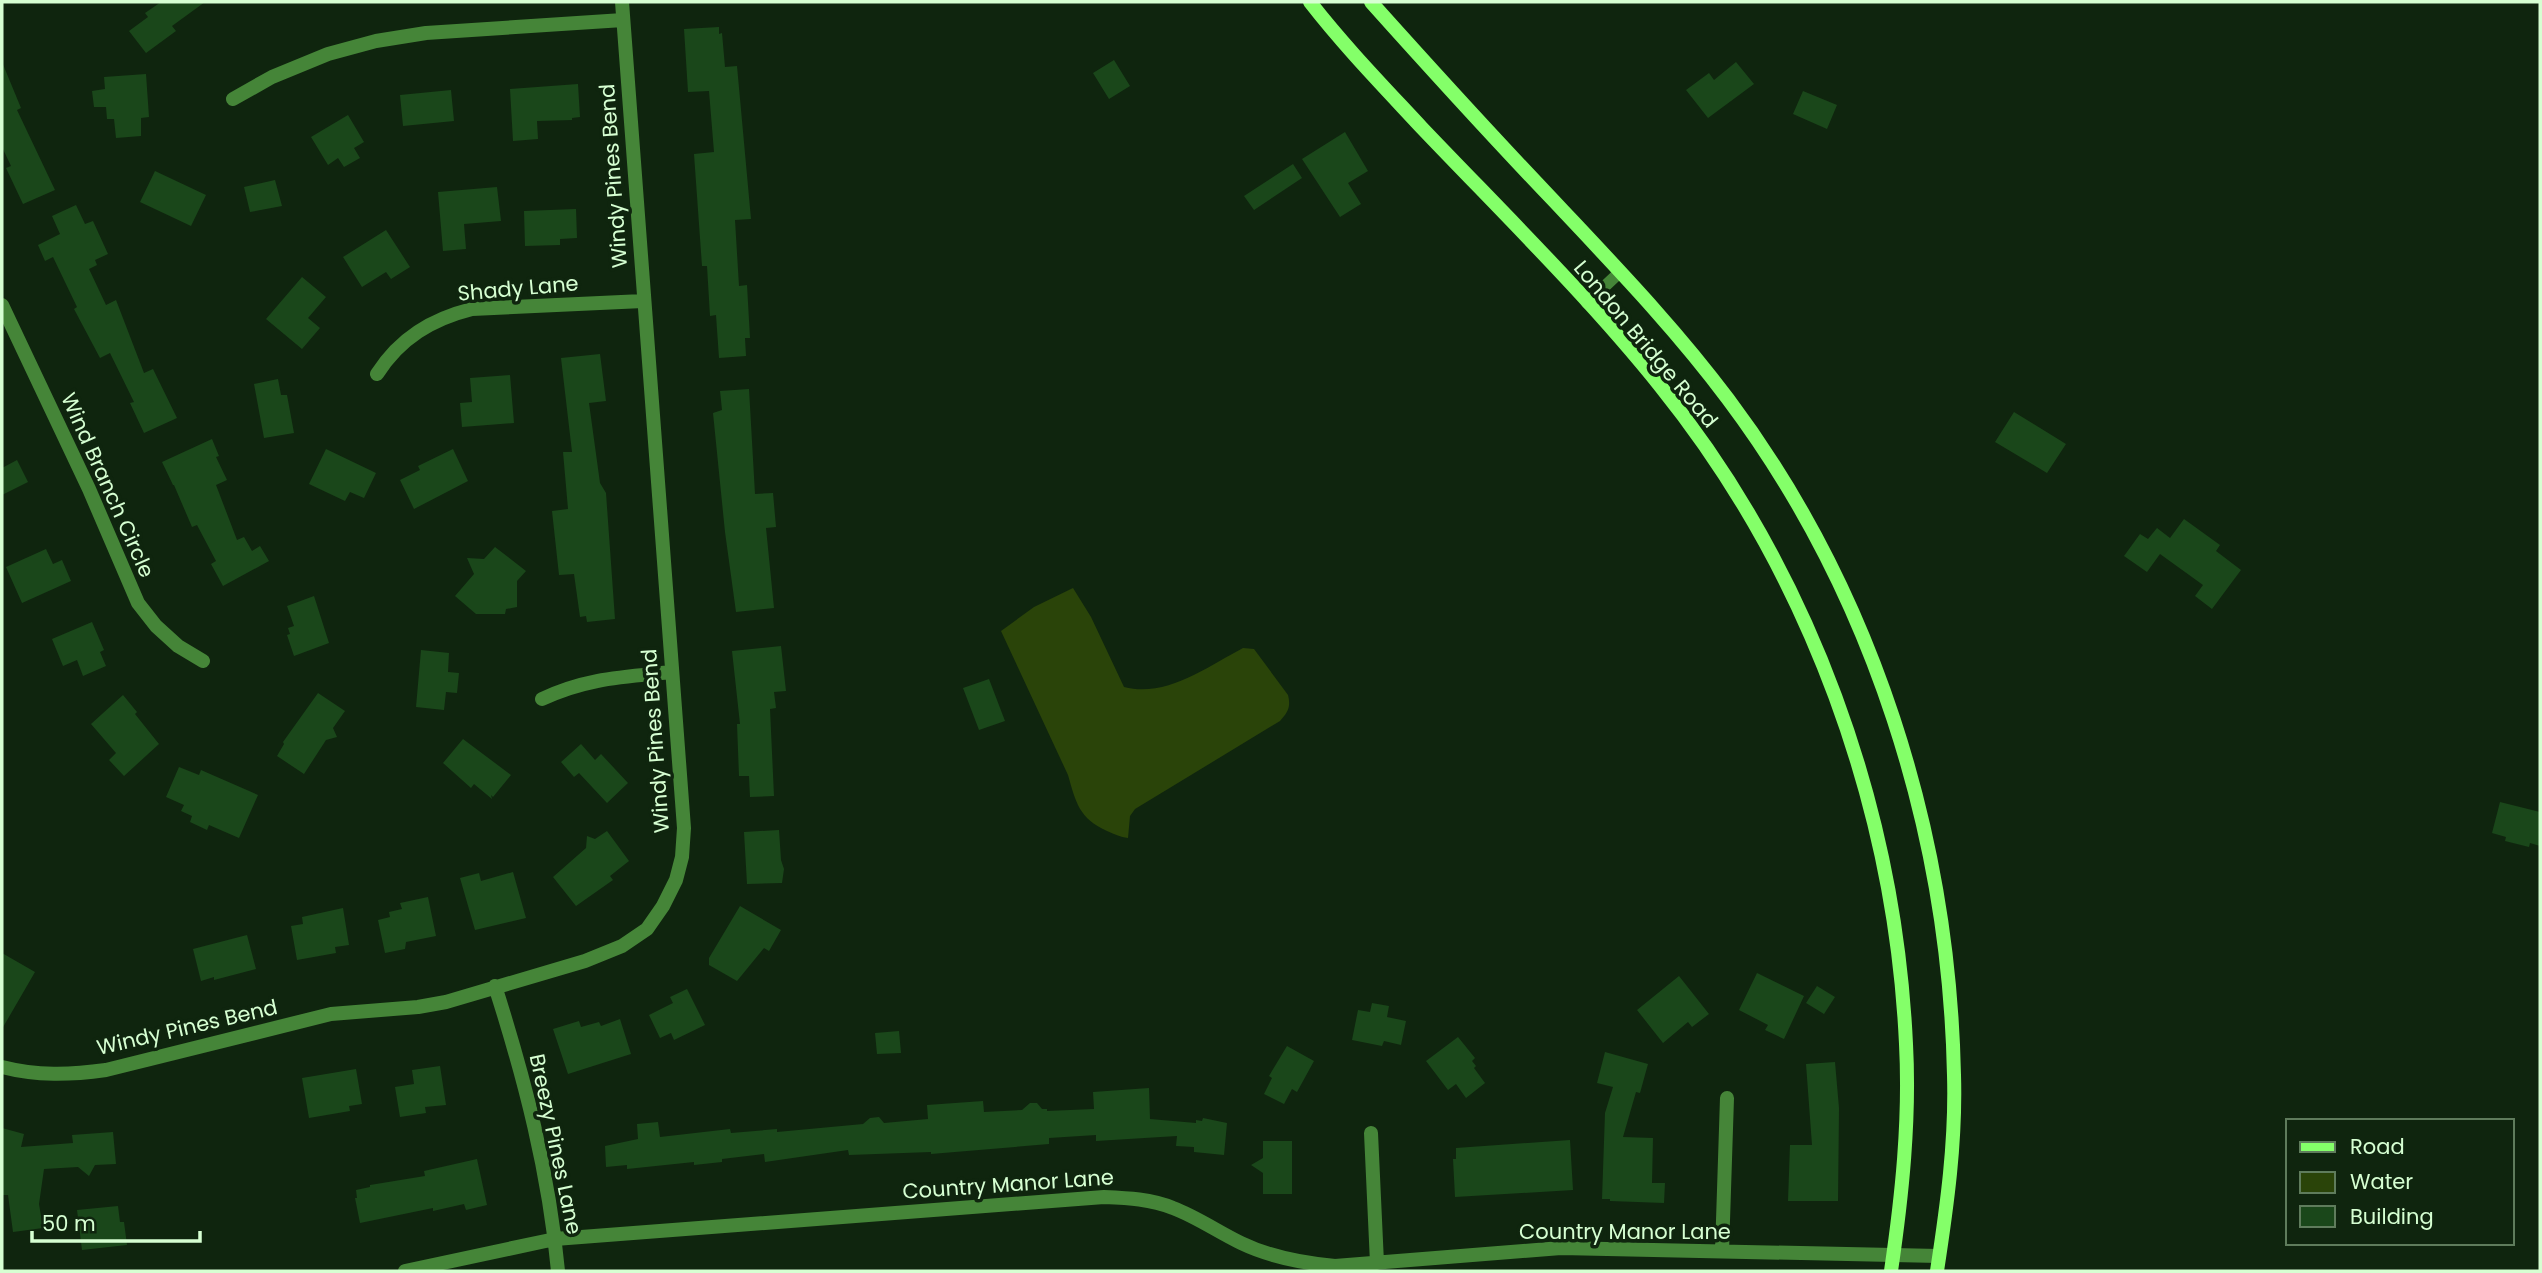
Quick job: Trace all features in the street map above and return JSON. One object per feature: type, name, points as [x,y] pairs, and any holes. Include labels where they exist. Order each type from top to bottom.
[{"type":"main road","name":"London Bridge Road","points":[[1310,2],[1360,62],[1587,303],[1662,388],[1749,514],[1780,569],[1821,661],[1850,740],[1870,804],[1888,882],[1901,972],[1906,1047],[1906,1123],[1901,1198],[1891,1271]]},
{"type":"main road","name":"London Bridge Road","points":[[1371,2],[1676,332],[1730,400],[1778,471],[1845,594],[1889,705],[1909,768],[1928,843],[1943,935],[1952,1022],[1954,1078],[1951,1163],[1938,1264]]},
{"type":"street","name":"Windy Pines Bend","points":[[2,1067],[36,1074],[72,1075],[106,1070],[331,1014],[446,1002],[572,965],[622,946],[647,929],[663,906],[676,880],[682,857],[684,828],[622,2]]},
{"type":"street","points":[[233,99],[272,77],[328,54],[376,41],[426,33],[623,20]]},
{"type":"street","name":"Shady Lane","points":[[377,374],[401,344],[422,328],[446,316],[472,309],[643,301]]},
{"type":"street","name":"Wind Branch Circle","points":[[2,305],[89,489],[138,603],[163,633],[203,661]]},
{"type":"street","points":[[542,699],[568,687],[591,681],[672,672]]},
{"type":"street","name":"Breezy Pines Lane","points":[[495,986],[533,1116],[555,1239],[558,1271]]},
{"type":"street","points":[[1722,1251],[1727,1098]]},
{"type":"street","points":[[1371,1133],[1377,1262]]},
{"type":"street","name":"Country Manor Lane","points":[[405,1271],[555,1239],[1104,1196],[1141,1199],[1172,1207],[1200,1219],[1241,1243],[1273,1255],[1335,1266],[1561,1248],[1893,1255],[1938,1264]]},
{"type":"lane","points":[[1587,303],[1620,272]]},
{"type":"water","points":[[1073,588],[1091,617],[1124,687],[1140,689],[1171,685],[1201,672],[1243,648],[1254,649],[1288,695],[1288,709],[1280,721],[1135,809],[1130,816],[1128,838],[1098,826],[1080,809],[1068,775],[1001,631],[1034,607]]},
{"type":"building","points":[[161,2],[205,2],[172,26],[176,31],[146,53],[129,31],[148,17],[145,13]]},
{"type":"building","points":[[719,27],[725,67],[737,66],[751,219],[735,220],[739,286],[747,285],[750,338],[745,338],[746,356],[719,358],[716,315],[710,316],[707,266],[702,266],[694,154],[714,152],[709,91],[688,92],[684,29]]},
{"type":"building","points":[[1114,60],[1130,86],[1109,99],[1093,73]]},
{"type":"building","points":[[2,62],[21,108],[17,110],[55,190],[23,204],[6,168],[11,166],[2,147]]},
{"type":"building","points":[[1736,62],[1754,84],[1708,118],[1686,90],[1709,73],[1714,80]]},
{"type":"building","points":[[146,74],[149,117],[141,118],[141,136],[116,138],[114,119],[107,119],[106,107],[94,107],[92,91],[105,89],[104,77]]},
{"type":"building","points":[[578,84],[580,117],[572,120],[537,121],[538,139],[513,141],[510,89]]},
{"type":"building","points":[[451,90],[454,121],[403,126],[400,95]]},
{"type":"building","points":[[1803,91],[1837,105],[1827,129],[1793,114]]},
{"type":"building","points":[[348,115],[364,142],[354,148],[360,158],[344,167],[338,158],[328,165],[311,137]]},
{"type":"building","points":[[1345,132],[1368,171],[1348,183],[1361,204],[1340,217],[1302,159]]},
{"type":"building","points":[[1293,164],[1302,178],[1254,210],[1244,196]]},
{"type":"building","points":[[155,171],[206,195],[191,226],[140,202]]},
{"type":"building","points":[[275,180],[282,206],[250,212],[244,187]]},
{"type":"building","points":[[497,187],[501,221],[464,224],[466,249],[443,251],[438,192]]},
{"type":"building","points":[[76,205],[85,224],[93,221],[108,254],[95,260],[97,265],[89,269],[106,305],[116,300],[144,373],[153,369],[177,418],[144,433],[130,403],[134,402],[110,353],[100,358],[74,309],[77,307],[53,257],[45,261],[38,245],[60,234],[52,216]]},
{"type":"building","points":[[576,209],[577,238],[560,239],[560,245],[525,246],[524,211]]},
{"type":"building","points":[[386,230],[410,267],[391,279],[386,272],[362,287],[343,257]]},
{"type":"building","points":[[302,277],[326,297],[308,318],[320,328],[302,349],[266,319]]},
{"type":"building","points":[[600,354],[606,401],[589,403],[600,483],[606,493],[615,619],[587,622],[586,616],[580,617],[574,574],[559,575],[552,511],[568,509],[563,452],[572,452],[561,358]]},
{"type":"building","points":[[510,375],[514,423],[462,427],[460,403],[472,402],[470,378]]},
{"type":"building","points":[[278,379],[281,395],[287,395],[294,433],[264,438],[254,384]]},
{"type":"building","points":[[749,389],[755,494],[773,493],[776,527],[766,528],[774,608],[736,612],[713,413],[722,410],[720,391]]},
{"type":"building","points":[[2014,412],[2066,444],[2047,473],[1995,442]]},
{"type":"building","points":[[212,439],[219,456],[216,457],[227,480],[216,485],[237,540],[244,537],[252,551],[260,546],[269,561],[223,586],[211,564],[216,561],[197,525],[192,527],[162,462]]},
{"type":"building","points":[[326,449],[376,473],[364,498],[350,492],[345,501],[309,484]]},
{"type":"building","points":[[453,449],[468,481],[414,509],[400,480],[420,470],[418,466]]},
{"type":"building","points":[[17,460],[28,482],[2,495],[2,468]]},
{"type":"building","points":[[2184,519],[2220,545],[2216,551],[2241,570],[2212,609],[2195,596],[2203,585],[2160,554],[2147,572],[2124,556],[2140,534],[2148,539],[2157,528],[2170,538]]},
{"type":"building","points":[[495,547],[526,571],[517,581],[517,607],[506,609],[505,614],[476,614],[455,596],[474,574],[467,558],[484,559]]},
{"type":"building","points":[[46,549],[53,564],[62,560],[71,581],[22,603],[6,567]]},
{"type":"building","points":[[314,596],[329,643],[294,656],[287,635],[290,634],[288,628],[294,626],[287,606]]},
{"type":"building","points":[[92,622],[104,650],[100,652],[106,666],[83,676],[77,660],[63,666],[52,639]]},
{"type":"building","points":[[781,646],[786,691],[774,692],[776,708],[770,709],[774,796],[750,797],[749,776],[739,776],[737,724],[740,724],[732,651]]},
{"type":"building","points":[[421,650],[449,653],[448,672],[459,673],[457,693],[446,692],[444,710],[416,707]]},
{"type":"building","points":[[989,679],[1005,721],[979,730],[963,688]]},
{"type":"building","points":[[318,693],[345,711],[333,728],[337,737],[326,740],[304,774],[277,756],[283,742]]},
{"type":"building","points":[[123,695],[159,744],[124,776],[109,760],[116,753],[91,724]]},
{"type":"building","points":[[463,739],[511,775],[493,797],[491,795],[492,799],[474,784],[471,788],[443,763]]},
{"type":"building","points":[[581,744],[595,760],[601,754],[628,783],[607,803],[579,773],[574,777],[561,762]]},
{"type":"building","points":[[179,767],[199,775],[201,770],[258,795],[239,838],[209,825],[207,830],[190,822],[192,816],[181,811],[184,805],[166,797]]},
{"type":"building","points":[[2500,802],[2540,812],[2540,846],[2530,843],[2529,847],[2505,841],[2506,837],[2492,833]]},
{"type":"building","points":[[779,830],[784,869],[782,883],[747,884],[744,832]]},
{"type":"building","points":[[607,831],[629,861],[610,876],[613,880],[576,906],[553,877],[586,848],[587,836],[595,839]]},
{"type":"building","points":[[513,872],[526,918],[475,930],[460,878],[479,873],[481,881]]},
{"type":"building","points":[[428,897],[436,936],[406,942],[405,949],[385,953],[378,920],[390,917],[389,912],[402,909],[400,903]]},
{"type":"building","points":[[740,906],[781,930],[769,951],[764,948],[737,981],[709,965],[709,958]]},
{"type":"building","points":[[343,908],[349,945],[335,947],[336,953],[297,960],[291,926],[303,924],[302,917]]},
{"type":"building","points":[[247,935],[256,969],[201,981],[193,949]]},
{"type":"building","points":[[2,953],[35,972],[2,1029]]},
{"type":"building","points":[[1757,973],[1804,996],[1784,1039],[1765,1030],[1768,1025],[1739,1010]]},
{"type":"building","points":[[1679,976],[1709,1014],[1692,1027],[1688,1022],[1663,1043],[1637,1010]]},
{"type":"building","points":[[1817,986],[1835,997],[1824,1014],[1806,1003]]},
{"type":"building","points":[[687,989],[705,1025],[674,1040],[671,1033],[660,1038],[649,1015],[673,1003],[670,997]]},
{"type":"building","points":[[1372,1003],[1389,1006],[1387,1017],[1406,1021],[1401,1045],[1384,1041],[1382,1046],[1352,1040],[1358,1010],[1370,1012]]},
{"type":"building","points":[[620,1019],[631,1054],[568,1074],[553,1029],[579,1021],[581,1027],[599,1022],[601,1026]]},
{"type":"building","points":[[899,1031],[901,1053],[877,1054],[875,1033]]},
{"type":"building","points":[[1458,1037],[1475,1058],[1472,1061],[1476,1066],[1474,1068],[1485,1083],[1466,1098],[1456,1084],[1448,1090],[1426,1061]]},
{"type":"building","points":[[1287,1046],[1314,1061],[1297,1092],[1292,1089],[1284,1104],[1264,1094],[1272,1078],[1269,1076]]},
{"type":"building","points":[[1605,1052],[1648,1064],[1640,1093],[1636,1092],[1623,1137],[1653,1138],[1652,1183],[1665,1183],[1664,1203],[1602,1199],[1605,1113],[1613,1087],[1597,1083]]},
{"type":"building","points":[[1835,1062],[1839,1108],[1838,1201],[1788,1201],[1790,1145],[1812,1145],[1806,1064]]},
{"type":"building","points":[[440,1066],[446,1105],[425,1107],[426,1113],[400,1117],[395,1087],[414,1084],[412,1070]]},
{"type":"building","points":[[356,1069],[362,1104],[349,1106],[350,1111],[309,1118],[302,1078]]},
{"type":"building","points":[[1149,1088],[1150,1119],[1196,1123],[1196,1120],[1202,1121],[1203,1118],[1227,1123],[1224,1155],[1194,1152],[1194,1147],[1176,1146],[1177,1136],[1096,1141],[1096,1135],[1049,1138],[1049,1144],[931,1154],[849,1155],[848,1150],[765,1162],[764,1154],[694,1165],[694,1162],[627,1169],[627,1165],[606,1167],[605,1146],[638,1139],[637,1124],[658,1122],[660,1137],[730,1129],[731,1133],[777,1129],[777,1132],[863,1124],[870,1118],[879,1117],[884,1123],[928,1119],[927,1105],[983,1101],[984,1112],[1022,1110],[1030,1103],[1037,1103],[1047,1111],[1094,1109],[1093,1092]]},
{"type":"building","points":[[2,1128],[24,1134],[21,1147],[73,1143],[72,1135],[113,1132],[116,1164],[95,1165],[89,1176],[78,1167],[44,1169],[39,1204],[43,1228],[13,1232],[8,1195],[2,1195]]},
{"type":"building","points":[[1570,1140],[1573,1190],[1455,1197],[1453,1159],[1456,1159],[1456,1148]]},
{"type":"building","points":[[1263,1141],[1292,1141],[1292,1194],[1263,1194],[1263,1173],[1251,1165],[1263,1158]]},
{"type":"building","points":[[477,1159],[487,1205],[466,1210],[464,1204],[433,1211],[433,1208],[360,1223],[356,1190],[370,1185],[425,1176],[424,1171]]},
{"type":"building","points":[[118,1206],[120,1222],[124,1222],[127,1245],[82,1250],[77,1210]]}]
